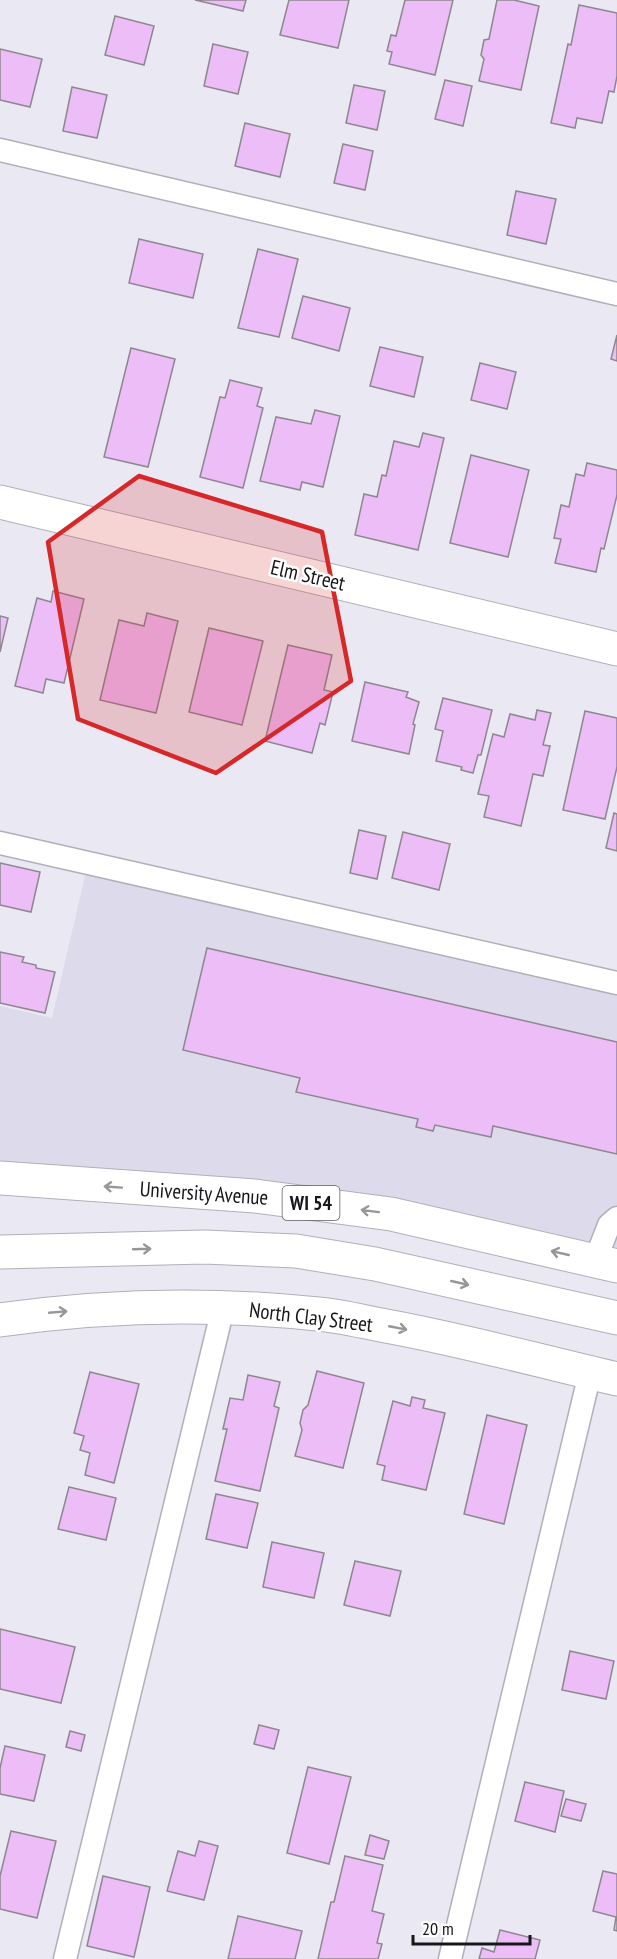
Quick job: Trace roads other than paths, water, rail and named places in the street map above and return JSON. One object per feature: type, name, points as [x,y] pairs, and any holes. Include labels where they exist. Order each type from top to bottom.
[{"type":"street","name":"Elm Street","points":[[0,502],[617,649]]},
{"type":"street","name":"University Avenue","points":[[0,1178],[255,1196],[391,1214],[606,1264]]},
{"type":"street","name":"WI 54","points":[[0,1252],[205,1247],[296,1251],[375,1264],[617,1318]]},
{"type":"street","name":"North Clay Street","points":[[0,1320],[56,1312],[135,1308],[223,1308],[320,1314],[425,1333],[604,1376]]},
{"type":"lane","points":[[0,150],[617,294]]},
{"type":"lane","points":[[0,843],[617,983]]},
{"type":"lane","points":[[606,1264],[609,1225],[617,1218]]},
{"type":"lane","points":[[65,1959],[223,1308]]},
{"type":"lane","points":[[450,1959],[604,1376]]}]
